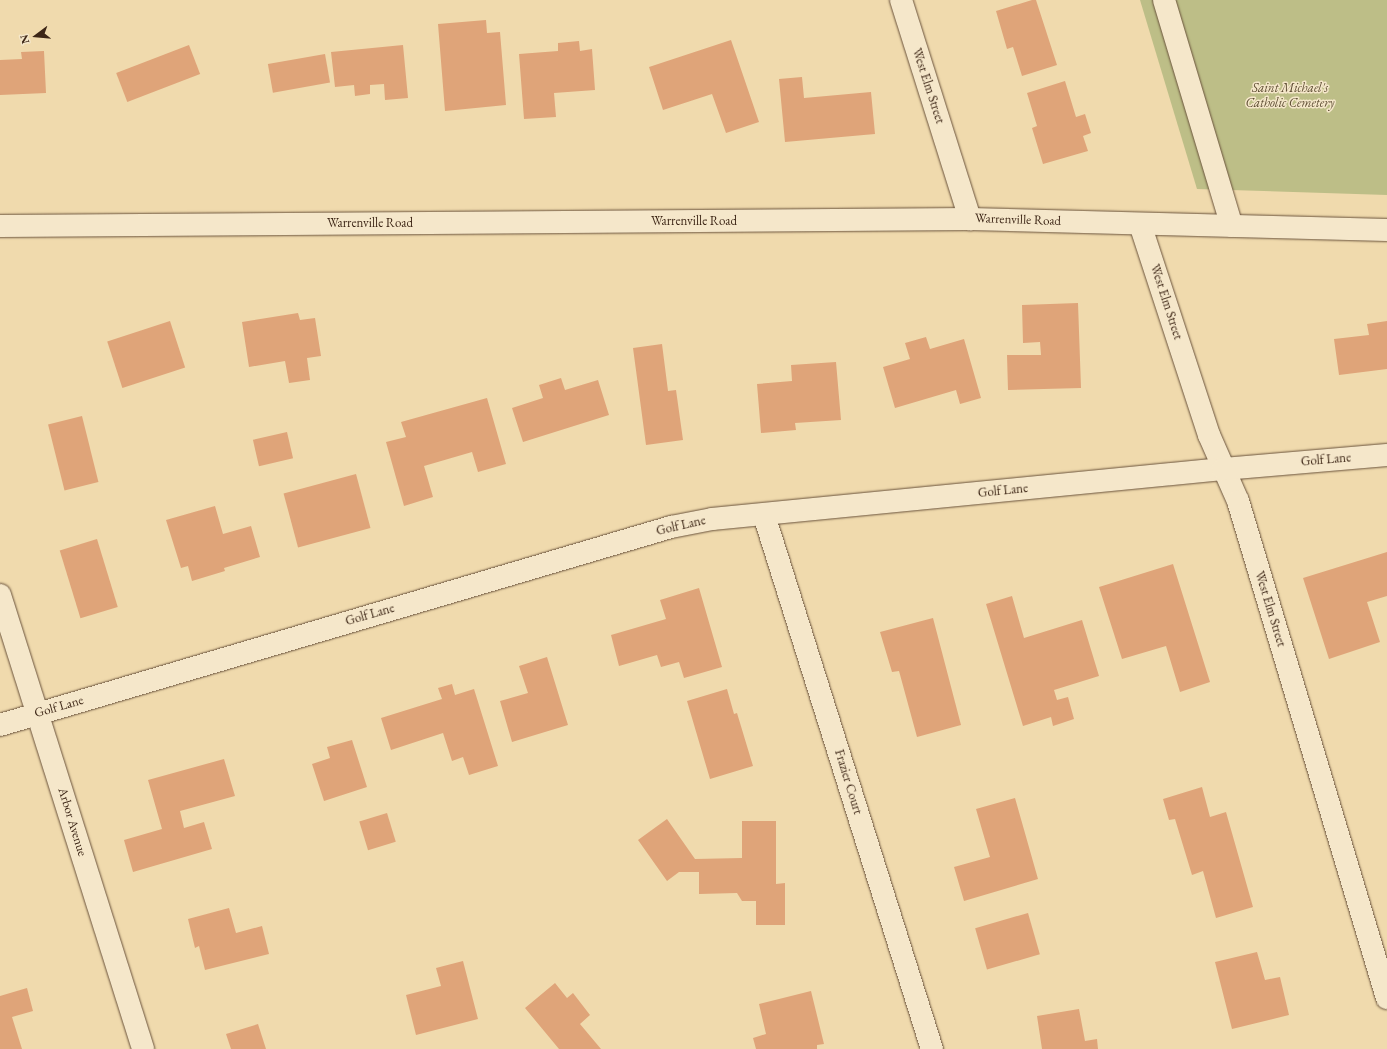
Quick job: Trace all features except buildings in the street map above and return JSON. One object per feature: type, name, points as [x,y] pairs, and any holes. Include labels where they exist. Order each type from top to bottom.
[{"type":"street","name":"West Elm Street","points":[[901,0],[970,219]]},
{"type":"street","points":[[1164,0],[1232,226]]},
{"type":"street","name":"Warrenville Road","points":[[0,226],[970,219],[1387,230]]},
{"type":"street","name":"West Elm Street","points":[[1140,224],[1210,435],[1223,469],[1238,501],[1387,998]]},
{"type":"street","name":"Golf Lane","points":[[0,725],[671,527],[712,519],[1223,469],[1387,455]]},
{"type":"street","name":"Frazier Court","points":[[764,515],[932,1049]]},
{"type":"street","name":"Arbor Avenue","points":[[0,595],[143,1049]]},
{"type":"green space","name":"Saint Michael's Catholic Cemetery","points":[[1140,0],[1387,0],[1387,195],[1197,189]]}]
